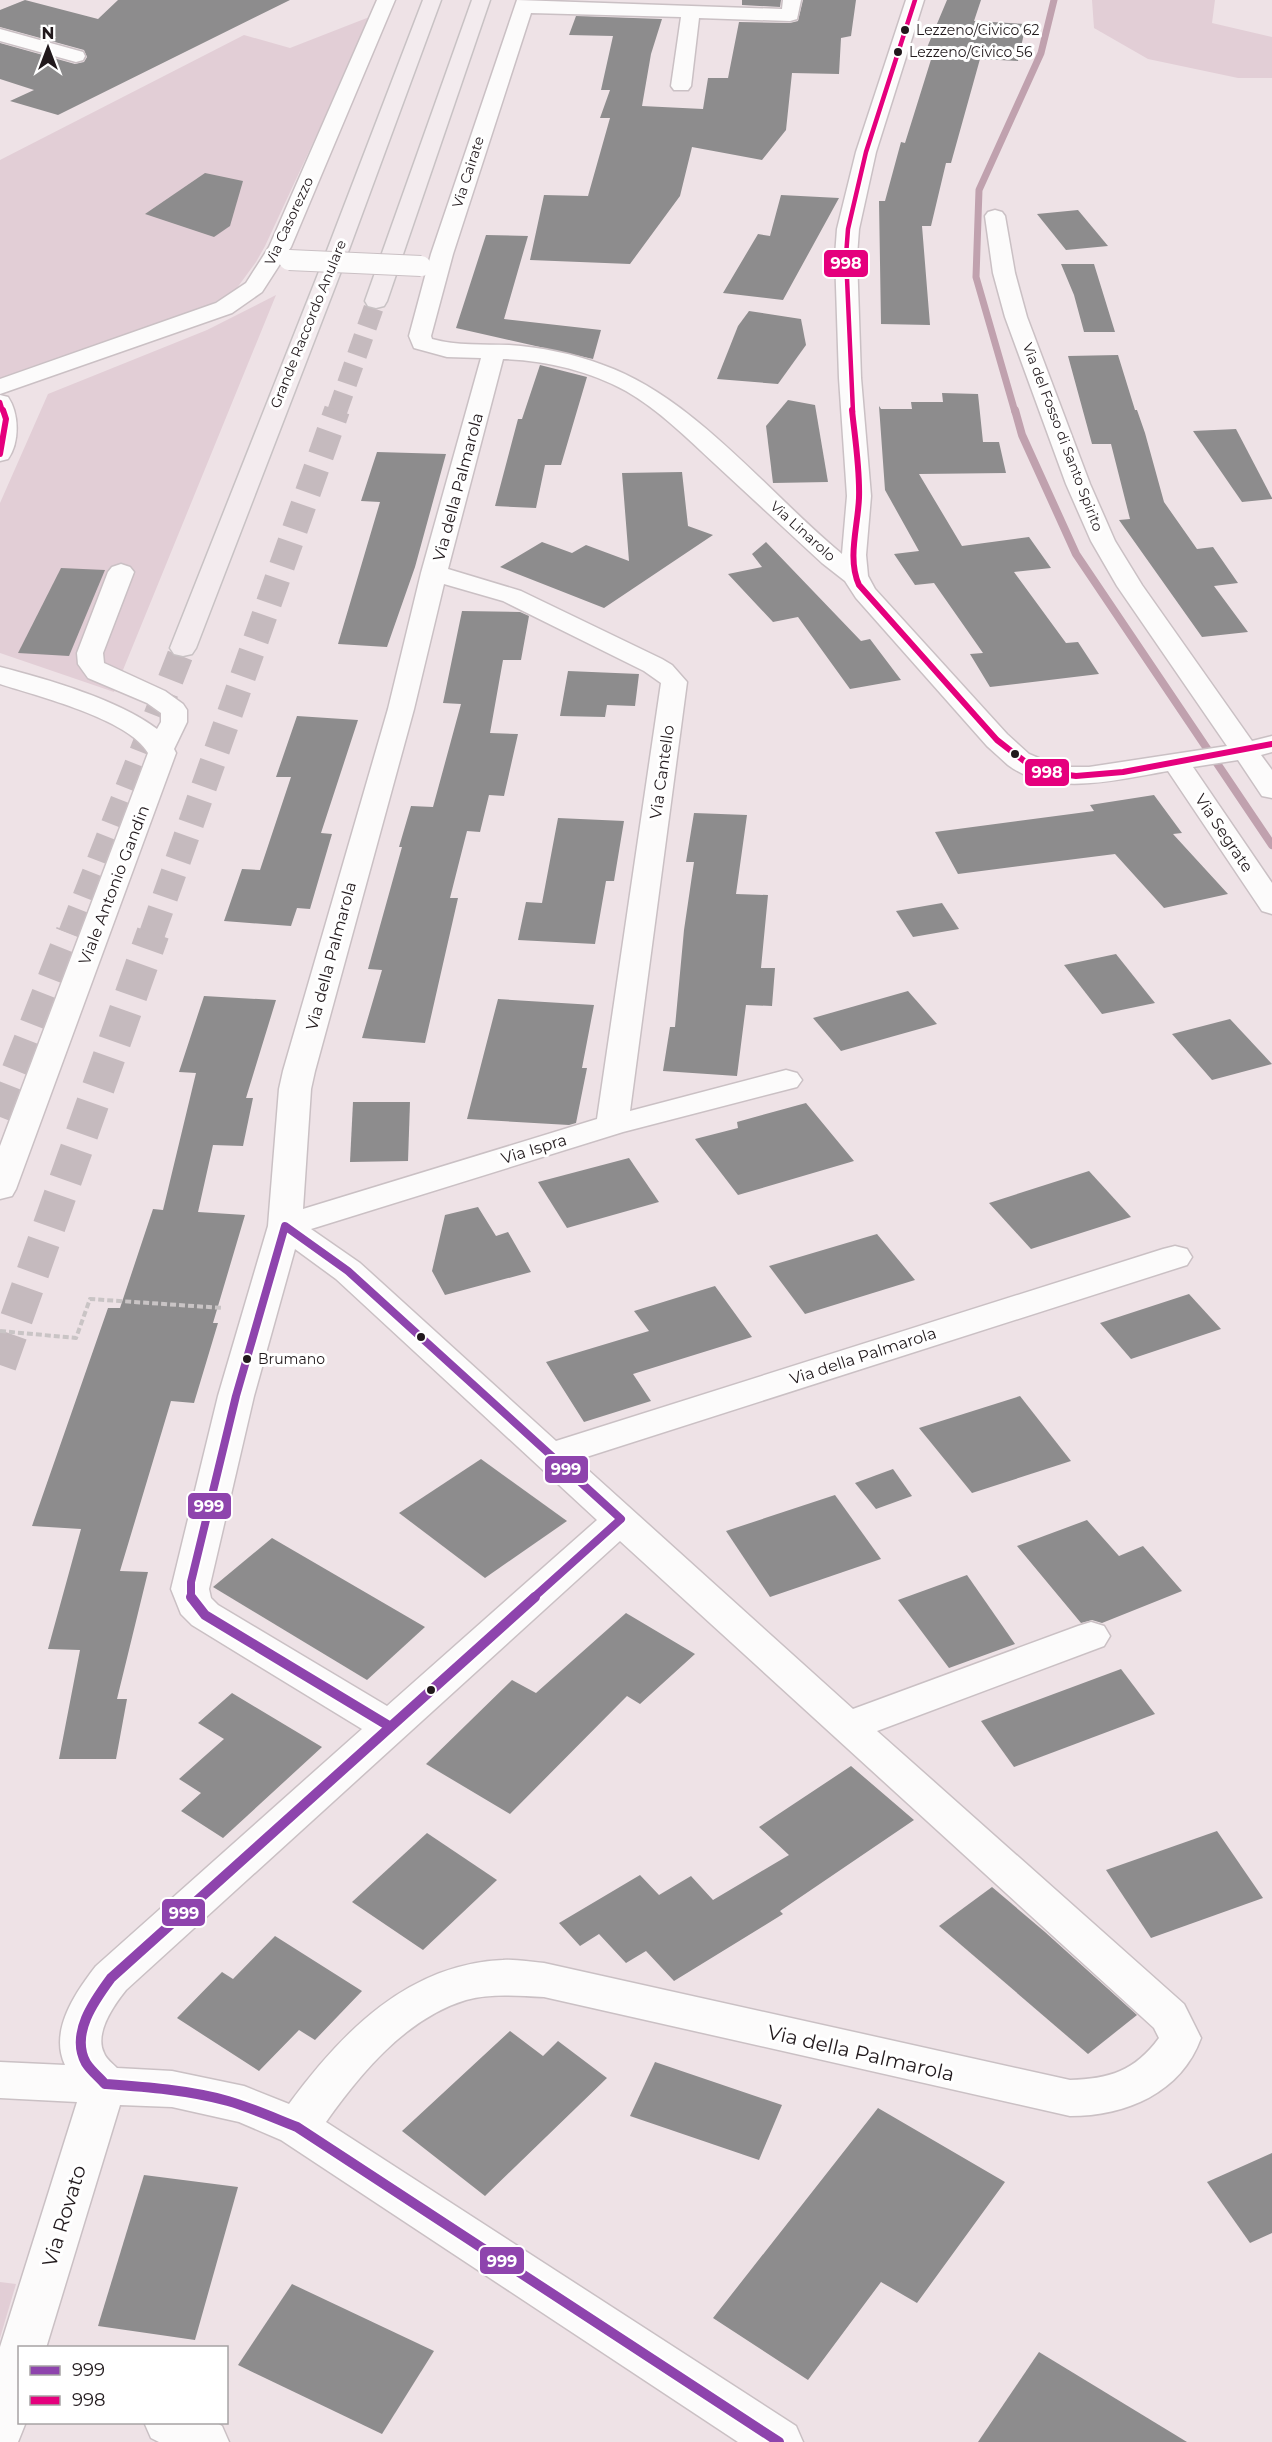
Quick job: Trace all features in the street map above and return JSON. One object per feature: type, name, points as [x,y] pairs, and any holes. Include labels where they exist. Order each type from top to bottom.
[{"type":"highway","name":"Grande Raccordo Anulare","points":[[183,648],[337,255],[432,0]]},
{"type":"highway","points":[[376,301],[481,0]]},
{"type":"street","name":"Via Casorezzo","points":[[0,387],[224,308],[249,292],[284,253],[386,0]]},
{"type":"street","points":[[524,4],[790,15],[792,0]]},
{"type":"street","points":[[855,576],[854,555],[859,496],[850,378],[846,256],[848,229],[866,152],[915,0]]},
{"type":"street","name":"Via Cairate","points":[[425,344],[420,336],[431,260],[524,4]]},
{"type":"street","points":[[681,86],[691,12]]},
{"type":"street","points":[[0,36],[75,56]]},
{"type":"street","name":"Via del Fosso di Santo Spirito","points":[[995,216],[1006,283],[1016,316],[1078,484],[1103,541],[1130,586],[1272,790]]},
{"type":"street","points":[[284,253],[431,260]]},
{"type":"street","name":"Via Linarolo","points":[[425,344],[447,350],[494,351],[540,356],[584,366],[617,378],[651,397],[690,428],[831,558],[855,576],[865,593],[997,740],[1028,765],[1047,773],[1083,776],[1245,751],[1272,744]]},
{"type":"street","name":"Via della Palmarola","points":[[297,2127],[355,2052],[395,2017],[430,1995],[448,1987],[495,1977],[520,1976],[544,1980],[1051,2095],[1087,2098],[1124,2091],[1147,2080],[1168,2059],[1180,2038],[1169,2016],[847,1727],[551,1455],[348,1271],[285,1226],[298,1071],[401,709],[434,573],[494,351]]},
{"type":"street","points":[[0,402],[6,419],[0,454]]},
{"type":"street","name":"Viale Antonio Gandin","points":[[0,1189],[150,790],[162,753],[161,748],[174,722],[174,710],[164,701],[97,672],[91,664],[90,653],[121,572]]},
{"type":"street","name":"Via Cantello","points":[[434,573],[512,596],[653,665],[674,682],[612,1125]]},
{"type":"street","points":[[0,675],[120,717],[145,730],[161,748]]},
{"type":"street","name":"Via Segrate","points":[[1176,762],[1272,905]]},
{"type":"street","name":"Via Ispra","points":[[285,1226],[612,1125],[786,1080]]},
{"type":"street","points":[[285,1226],[236,1396],[191,1582],[191,1598],[205,1615],[389,1726]]},
{"type":"street","name":"Via della Palmarola","points":[[551,1455],[1175,1257]]},
{"type":"street","points":[[105,2084],[85,2062],[81,2044],[86,2018],[102,1989],[111,1978],[621,1519]]},
{"type":"street","points":[[847,1727],[1091,1636]]},
{"type":"street","points":[[0,2080],[150,2087],[208,2096],[244,2106],[297,2127],[779,2442]]},
{"type":"street","name":"Via Rovato","points":[[24,2346],[105,2084]]},
{"type":"street","points":[[0,2428],[18,2368]]},
{"type":"street","points":[[172,2424],[205,2442]]},
{"type":"path","points":[[0,1331],[76,1338],[90,1299],[260,1311]]},
{"type":"shaded area","points":[[1092,0],[1215,0],[1212,23],[1272,37],[1272,78],[1238,78],[1148,59],[1094,28]]},
{"type":"shaded area","points":[[372,16],[265,246],[234,292],[189,315],[0,381],[0,160],[244,35],[290,48]]},
{"type":"shaded area","points":[[276,295],[114,692],[0,653],[0,503],[48,394],[207,330]]},
{"type":"shaded area","points":[[0,2282],[16,2284],[0,2338]]},
{"type":"building","points":[[25,0],[98,19],[118,0],[290,0],[58,115],[10,101],[34,90],[0,79],[0,43],[75,64],[84,62],[87,57],[84,50],[0,27],[0,10]]},
{"type":"building","points":[[742,0],[781,0],[780,7],[742,5]]},
{"type":"building","points":[[803,0],[856,0],[851,36],[841,38],[839,74],[792,73],[786,130],[762,160],[692,147],[680,196],[630,264],[530,260],[544,195],[588,196],[610,118],[600,118],[610,90],[601,90],[613,36],[569,35],[576,16],[662,19],[651,54],[642,106],[703,109],[708,78],[728,78],[739,22],[790,23],[798,21]]},
{"type":"building","points":[[947,0],[981,0],[974,21],[1026,24],[1018,61],[980,59],[951,163],[946,163],[931,226],[922,226],[930,325],[881,324],[879,201],[885,201],[901,142],[905,143],[934,50],[926,50]]},
{"type":"building","points":[[205,173],[243,181],[230,226],[214,237],[145,214]]},
{"type":"building","points":[[781,195],[839,198],[783,300],[723,293],[758,234],[770,236]]},
{"type":"building","points":[[1078,210],[1108,246],[1066,250],[1037,214]]},
{"type":"building","points":[[486,235],[528,236],[504,319],[601,330],[593,359],[456,328]]},
{"type":"building","points":[[1061,264],[1094,264],[1115,332],[1084,332],[1074,295]]},
{"type":"building","points":[[749,311],[801,319],[806,345],[778,384],[717,379],[738,326]]},
{"type":"building","points":[[1118,355],[1135,410],[1137,410],[1145,433],[1164,502],[1197,549],[1213,547],[1238,583],[1214,586],[1248,632],[1202,637],[1119,520],[1130,519],[1111,444],[1092,444],[1068,356]]},
{"type":"building","points":[[540,365],[587,377],[561,465],[545,465],[536,508],[495,506],[518,419],[522,419]]},
{"type":"building","points":[[942,393],[978,394],[983,442],[999,442],[1006,473],[919,474],[962,546],[1029,537],[1051,568],[1014,572],[1066,643],[1078,642],[1099,674],[990,687],[970,654],[983,653],[934,583],[915,585],[894,554],[919,551],[885,490],[879,406],[881,409],[912,409],[911,402],[943,402]]},
{"type":"building","points":[[788,400],[815,405],[828,482],[773,483],[766,426]]},
{"type":"building","points":[[1236,429],[1272,499],[1242,502],[1193,431]]},
{"type":"building","points":[[377,452],[446,454],[415,567],[387,647],[338,644],[380,502],[361,501]]},
{"type":"building","points":[[682,472],[688,526],[713,535],[604,608],[500,567],[542,542],[572,553],[586,545],[629,561],[622,473]]},
{"type":"building","points":[[766,542],[861,641],[870,639],[901,680],[850,689],[798,617],[773,622],[728,574],[762,567],[752,554]]},
{"type":"building","points":[[61,568],[105,570],[69,656],[18,653]]},
{"type":"building","points":[[462,611],[520,612],[529,616],[521,660],[503,660],[490,733],[518,734],[504,796],[489,795],[480,832],[467,831],[450,898],[458,898],[425,1043],[362,1038],[382,970],[368,969],[411,806],[433,807],[461,704],[443,703]]},
{"type":"building","points":[[568,671],[639,674],[635,706],[607,705],[605,717],[560,716]]},
{"type":"building","points":[[297,716],[358,720],[321,833],[332,834],[310,909],[297,908],[291,926],[224,921],[242,869],[260,870],[291,777],[276,777]]},
{"type":"building","points":[[1154,795],[1182,833],[1173,834],[1228,894],[1164,908],[1115,854],[958,874],[935,832],[1094,811],[1090,805]]},
{"type":"building","points":[[694,813],[747,815],[736,894],[768,895],[761,968],[775,968],[772,1006],[746,1005],[737,1076],[663,1071],[670,1027],[675,1027],[684,930],[694,862],[686,862]]},
{"type":"building","points":[[558,818],[624,821],[614,881],[606,881],[595,944],[518,940],[526,902],[542,903]]},
{"type":"building","points":[[942,903],[959,929],[913,937],[896,911]]},
{"type":"building","points":[[1116,954],[1155,1003],[1102,1014],[1064,965]]},
{"type":"building","points":[[908,991],[937,1024],[841,1051],[813,1018]]},
{"type":"building","points":[[204,996],[276,1000],[246,1098],[253,1098],[243,1146],[213,1145],[198,1212],[245,1215],[213,1323],[218,1323],[194,1403],[171,1401],[120,1571],[148,1572],[117,1699],[127,1699],[116,1759],[59,1759],[80,1650],[48,1649],[81,1529],[32,1526],[108,1308],[120,1308],[153,1209],[163,1210],[196,1073],[179,1072]]},
{"type":"building","points":[[498,999],[594,1005],[582,1068],[587,1068],[576,1123],[569,1125],[467,1119]]},
{"type":"building","points":[[1230,1019],[1272,1064],[1212,1080],[1172,1034]]},
{"type":"building","points":[[353,1102],[410,1102],[408,1161],[350,1162]]},
{"type":"building","points":[[806,1103],[854,1161],[738,1195],[695,1139],[738,1128],[737,1122]]},
{"type":"building","points":[[629,1158],[659,1202],[567,1228],[538,1182]]},
{"type":"building","points":[[1089,1171],[1131,1217],[1031,1249],[989,1203]]},
{"type":"building","points":[[478,1207],[496,1236],[508,1232],[531,1272],[445,1295],[432,1271],[445,1215]]},
{"type":"building","points":[[877,1234],[915,1280],[805,1314],[769,1266]]},
{"type":"building","points":[[715,1286],[752,1337],[633,1374],[651,1401],[584,1422],[546,1362],[649,1331],[634,1311]]},
{"type":"building","points":[[1189,1294],[1221,1329],[1131,1359],[1100,1323]]},
{"type":"building","points":[[1020,1396],[1071,1461],[972,1493],[919,1428]]},
{"type":"building","points":[[481,1459],[567,1521],[485,1578],[399,1513]]},
{"type":"building","points":[[893,1469],[912,1496],[876,1509],[855,1483]]},
{"type":"building","points":[[835,1495],[881,1559],[770,1597],[726,1531]]},
{"type":"building","points":[[1087,1520],[1119,1556],[1143,1546],[1182,1591],[1102,1623],[1092,1620],[1081,1623],[1017,1546]]},
{"type":"building","points":[[272,1538],[425,1627],[367,1680],[213,1587]]},
{"type":"building","points":[[967,1575],[1015,1644],[949,1668],[898,1600]]},
{"type":"building","points":[[626,1613],[695,1654],[640,1704],[627,1696],[510,1814],[426,1764],[512,1680],[536,1693]]},
{"type":"building","points":[[1121,1669],[1155,1714],[1014,1767],[981,1721]]},
{"type":"building","points":[[232,1693],[322,1747],[223,1838],[181,1811],[201,1793],[179,1779],[224,1739],[198,1723]]},
{"type":"building","points":[[851,1766],[914,1820],[780,1911],[783,1914],[674,1981],[646,1951],[626,1963],[599,1934],[580,1946],[559,1923],[640,1875],[659,1895],[691,1876],[713,1900],[789,1855],[759,1827]]},
{"type":"building","points":[[1217,1831],[1263,1898],[1151,1938],[1106,1870]]},
{"type":"building","points":[[427,1833],[497,1880],[423,1950],[352,1902]]},
{"type":"building","points":[[992,1887],[1137,2015],[1088,2054],[939,1926]]},
{"type":"building","points":[[275,1936],[362,1991],[315,2040],[299,2030],[259,2071],[177,2018],[222,1972],[233,1979]]},
{"type":"building","points":[[510,2031],[543,2056],[558,2041],[607,2078],[485,2196],[402,2131]]},
{"type":"building","points":[[655,2062],[782,2105],[759,2160],[630,2116]]},
{"type":"building","points":[[878,2108],[1005,2182],[917,2303],[881,2282],[808,2380],[713,2318]]},
{"type":"building","points":[[1272,2153],[1272,2233],[1250,2243],[1207,2182]]},
{"type":"building","points":[[144,2175],[238,2187],[195,2340],[98,2326]]},
{"type":"building","points":[[292,2284],[434,2351],[382,2434],[238,2365]]},
{"type":"building","points":[[1039,2352],[1187,2442],[978,2442]]},
{"type":"waterway","points":[[1015,412],[976,277],[979,190],[1041,53],[1054,0]]},
{"type":"waterway","points":[[1015,410],[1022,435],[1076,554],[1272,845]]},
{"type":"tunnel","points":[[337,412],[376,301]]},
{"type":"tunnel","points":[[152,934],[337,410]]},
{"type":"tunnel","points":[[71,934],[183,648]]},
{"type":"tunnel","points":[[0,1117],[72,933]]},
{"type":"tunnel","points":[[0,1365],[153,933]]},
{"type":"transit line","name":"998","points":[[915,0],[866,152],[848,229],[846,256],[850,378],[859,496],[854,555],[855,576],[859,585],[997,740],[1032,767],[1046,772],[1076,776],[1123,772],[1272,744]]},
{"type":"transit line","name":"998","points":[[0,402],[6,419],[0,454]]},
{"type":"transit line","name":"999","points":[[389,1726],[205,1615],[191,1598],[191,1582],[236,1396],[285,1226],[348,1271],[621,1519],[111,1978],[91,2007],[82,2030],[82,2052],[86,2063],[105,2084],[167,2089],[213,2097],[297,2127],[779,2442]]},
{"type":"place","name":"Lezzeno/Civico 62","points":[[905,30]]},
{"type":"place","name":"Lezzeno/Civico 56","points":[[898,52]]},
{"type":"place","name":"Brumano","points":[[247,1359]]}]
